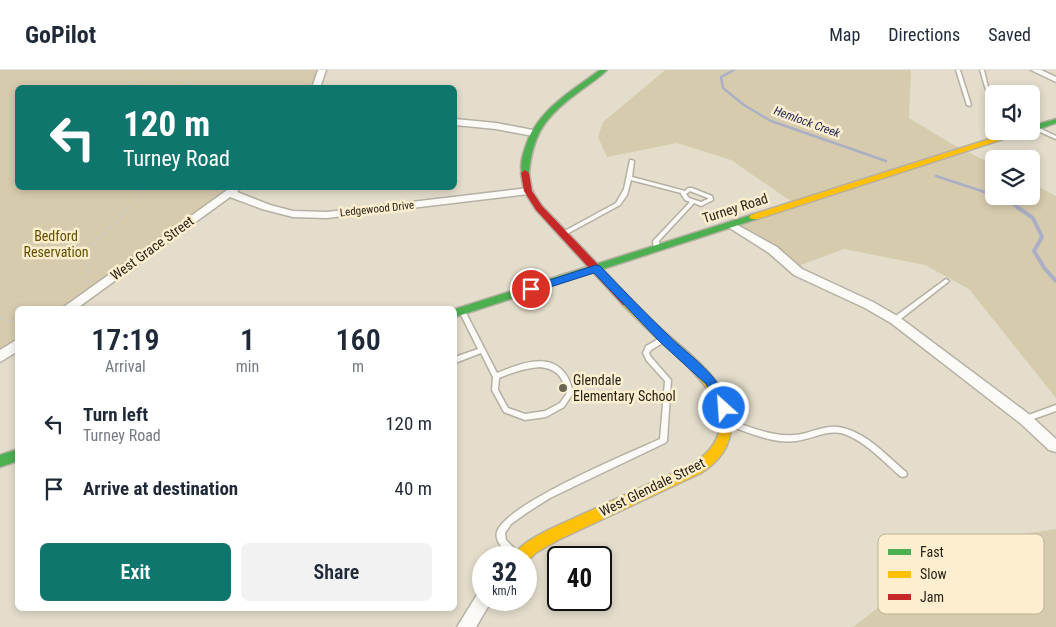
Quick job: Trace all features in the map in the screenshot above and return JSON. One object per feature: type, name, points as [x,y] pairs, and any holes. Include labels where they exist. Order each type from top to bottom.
[{"type":"street","points":[[317,85],[322,70]]},
{"type":"street","points":[[604,70],[556,109],[533,133],[527,152],[525,172],[528,190],[551,222],[596,269],[664,338],[710,380],[720,395],[727,422]]},
{"type":"street","points":[[1035,70],[1056,80]]},
{"type":"street","name":"Turney Road","points":[[1040,126],[1056,121]]},
{"type":"street","points":[[457,122],[496,126],[533,133]]},
{"type":"street","name":"Turney Road","points":[[459,312],[996,140]]},
{"type":"street","name":"Ledgewood Drive","points":[[233,190],[266,207],[293,214],[327,215],[364,212],[528,190]]},
{"type":"street","name":"West Grace Street","points":[[71,306],[233,190]]},
{"type":"street","points":[[732,225],[773,250],[798,272],[869,305],[895,320],[1053,441]]},
{"type":"street","points":[[0,357],[15,346]]},
{"type":"street","name":"West Glendale Street","points":[[531,546],[703,465],[719,450],[727,422]]},
{"type":"street","points":[[0,461],[15,456]]},
{"type":"street","points":[[466,627],[476,611]]},
{"type":"lane","points":[[958,70],[969,105]]},
{"type":"lane","points":[[982,70],[986,85]]},
{"type":"lane","points":[[1040,132],[1056,138]]},
{"type":"lane","points":[[563,234],[622,200],[630,178],[632,161]]},
{"type":"lane","points":[[630,178],[684,192],[694,190],[705,194],[711,199],[704,204],[693,202],[684,196],[684,192]]},
{"type":"lane","points":[[656,249],[656,240],[693,202]]},
{"type":"lane","points":[[895,320],[946,281]]},
{"type":"lane","points":[[459,312],[496,377],[495,390],[506,410],[525,417],[546,414],[562,405],[570,393],[567,380],[558,368],[536,362],[496,377]]},
{"type":"lane","points":[[507,546],[501,540],[500,534],[504,525],[549,494],[663,442],[668,380],[646,353],[648,348],[664,338]]},
{"type":"lane","points":[[457,359],[482,350]]},
{"type":"lane","points":[[1025,419],[1056,408]]},
{"type":"lane","points":[[727,422],[780,438],[794,438],[833,429],[845,432],[865,442],[903,474]]},
{"type":"path","points":[[0,74],[5,70]]},
{"type":"path","points":[[208,85],[216,75],[212,70]]},
{"type":"path","points":[[130,85],[148,75],[170,78],[192,85]]},
{"type":"path","points":[[89,285],[84,254],[112,227],[144,190]]},
{"type":"path","points":[[0,318],[15,322]]},
{"type":"green space","name":"Bedford Reservation","points":[[0,70],[324,70],[319,85],[15,85],[15,190],[234,190],[68,306],[15,306],[15,343],[0,354]]},
{"type":"green space","points":[[665,70],[911,70],[909,118],[952,144],[985,160],[985,205],[1040,205],[1040,188],[1056,196],[1056,398],[969,289],[925,265],[844,249],[793,268],[732,225],[795,204],[731,160],[677,143],[607,157],[598,137],[603,122]]},
{"type":"green space","points":[[1056,529],[1056,627],[853,627],[878,608],[878,614],[1044,614],[1044,534],[1024,534]]},
{"type":"waterway","name":"Hemlock Creek","points":[[734,70],[721,77],[723,88],[744,105],[771,121],[886,161]]},
{"type":"waterway","name":"Hemlock Creek","points":[[936,176],[985,192]]},
{"type":"waterway","name":"Hemlock Creek","points":[[1014,205],[1018,208]]},
{"type":"waterway","name":"Hemlock Creek","points":[[1017,207],[1033,218],[1042,237],[1034,251],[1045,269],[1056,281]]},
{"type":"traffic: fast","points":[[525,173],[527,154],[532,138],[540,124],[562,101],[604,70]]},
{"type":"traffic: fast","points":[[1040,126],[1056,121]]},
{"type":"traffic: fast","points":[[457,312],[754,217]]},
{"type":"traffic: fast","points":[[0,461],[15,456]]},
{"type":"traffic: slow","points":[[754,217],[996,140]]},
{"type":"traffic: slow","points":[[534,546],[553,535],[696,469],[711,458],[724,437],[726,417],[723,404],[709,380],[627,302]]},
{"type":"traffic: jam","points":[[525,173],[528,191],[539,208],[627,302]]},
{"type":"place","name":"Glendale Elementary School","points":[[563,388]]},
{"type":"route","points":[[531,289],[596,269],[664,338],[710,380],[720,395],[724,408]]}]
